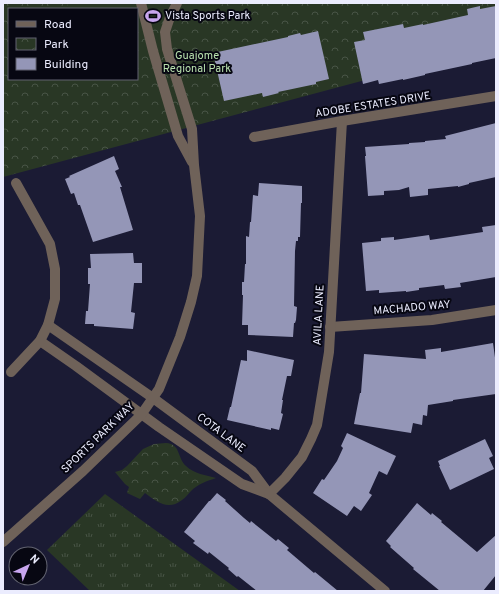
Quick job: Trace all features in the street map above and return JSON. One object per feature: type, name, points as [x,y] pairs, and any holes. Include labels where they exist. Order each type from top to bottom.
[{"type":"street","name":"SPORTS PARK WAY","points":[[141,3],[153,51],[178,136],[194,165]]},
{"type":"street","name":"SPORTS PARK WAY","points":[[3,542],[84,471],[141,415],[159,388],[180,337],[191,302],[197,276],[200,216],[194,165],[192,129],[167,49],[165,32],[177,3]]},
{"type":"street","name":"ADOBE ESTATES DRIVE","points":[[254,138],[496,96]]},
{"type":"street","name":"AVILA LANE","points":[[269,494],[285,478],[302,457],[317,425],[328,358],[342,122]]},
{"type":"street","points":[[11,372],[40,341],[48,325],[55,299],[55,269],[50,244],[16,184]]},
{"type":"street","name":"MACHADO WAY","points":[[330,327],[432,320],[496,310]]},
{"type":"street","name":"COTA LANE","points":[[48,325],[252,471],[269,494],[385,591]]},
{"type":"street","name":"COTA LANE","points":[[40,341],[141,415],[242,484],[269,494]]},
{"type":"green space","name":"Guajome Regional Park","points":[[3,3],[496,3],[496,45],[3,177]]},
{"type":"green space","name":"Vista Sports Park","points":[[67,3],[229,3],[138,22],[138,8],[68,8]]},
{"type":"green space","points":[[154,444],[171,444],[177,449],[183,463],[189,469],[200,474],[216,478],[197,486],[183,499],[172,505],[158,502],[145,493],[140,499],[127,493],[129,487],[115,472],[122,470],[127,466],[143,449]]},
{"type":"green space","points":[[105,494],[240,591],[90,591],[48,551],[48,549]]},
{"type":"building","points":[[480,6],[480,9],[496,6],[496,58],[403,80],[379,84],[378,80],[363,84],[354,42],[365,40],[363,32],[403,24],[404,28],[423,25],[468,15],[467,9]]},
{"type":"building","points":[[318,31],[329,79],[316,82],[316,84],[278,92],[279,93],[263,97],[262,93],[224,101],[213,53],[288,37],[300,33],[301,35]]},
{"type":"building","points":[[496,123],[496,177],[458,187],[428,189],[428,195],[410,197],[409,187],[399,190],[384,191],[384,195],[368,196],[365,147],[409,144],[446,139],[445,136]]},
{"type":"building","points":[[114,156],[119,169],[115,171],[122,187],[120,187],[133,230],[93,242],[80,205],[78,205],[74,193],[71,194],[65,179]]},
{"type":"building","points":[[259,183],[302,186],[300,237],[298,237],[298,241],[296,241],[295,251],[294,306],[297,307],[293,337],[248,335],[248,325],[242,325],[242,282],[244,282],[246,264],[246,236],[249,237],[253,195],[258,196]]},
{"type":"building","points":[[496,225],[496,277],[460,283],[461,287],[445,289],[444,285],[419,288],[419,290],[406,292],[379,293],[379,290],[366,291],[362,243],[381,241],[381,238],[394,237],[394,240],[429,235],[430,240],[483,232],[482,227]]},
{"type":"building","points":[[133,253],[134,263],[142,263],[142,283],[134,283],[131,312],[135,313],[133,329],[85,324],[86,311],[88,311],[90,284],[88,284],[88,268],[91,268],[90,254]]},
{"type":"building","points":[[493,343],[496,365],[496,394],[428,405],[427,416],[423,415],[422,425],[413,423],[411,433],[354,424],[361,393],[364,354],[426,359],[425,350],[441,348],[441,352]]},
{"type":"building","points":[[247,350],[294,360],[291,376],[287,376],[282,400],[281,413],[283,414],[279,430],[271,428],[271,430],[227,420],[241,360],[247,361]]},
{"type":"building","points":[[347,433],[396,456],[387,475],[379,471],[369,493],[372,495],[361,511],[354,506],[347,516],[313,493],[337,461],[343,448],[341,446]]},
{"type":"building","points":[[485,439],[493,456],[489,458],[494,469],[450,490],[438,461]]},
{"type":"building","points":[[217,493],[250,523],[251,521],[276,541],[278,539],[289,548],[287,550],[338,591],[257,591],[238,576],[237,577],[228,569],[229,568],[209,552],[208,554],[193,543],[195,541],[184,532]]},
{"type":"building","points":[[417,503],[431,515],[432,513],[442,521],[441,522],[477,552],[496,535],[496,575],[483,591],[440,591],[413,569],[414,568],[390,547],[391,546],[386,541]]},
{"type":"place","name":"Vista Sports Park","points":[[153,16]]}]
